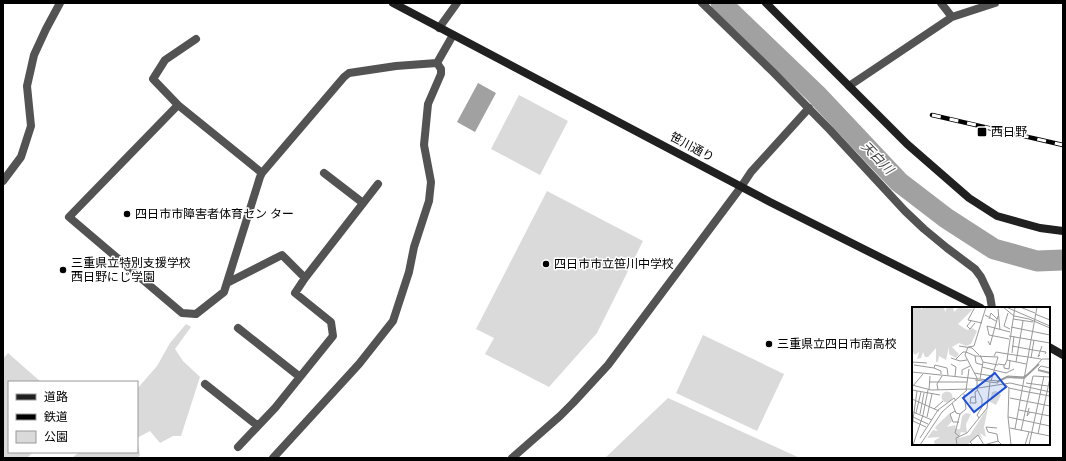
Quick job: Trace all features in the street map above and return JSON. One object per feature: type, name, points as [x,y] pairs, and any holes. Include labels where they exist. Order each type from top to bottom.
[{"type":"street","points":[[3,181],[21,157],[31,126],[27,86],[34,54],[60,3]]},
{"type":"street","name":"笹川通り","points":[[393,3],[741,187],[979,307]]},
{"type":"street","points":[[439,28],[457,3]]},
{"type":"street","points":[[702,3],[774,72],[855,156],[905,212],[947,248],[975,269],[981,277],[990,296],[992,307]]},
{"type":"street","points":[[766,3],[908,144],[969,198],[997,216],[1040,228],[1063,231]]},
{"type":"street","points":[[941,3],[952,17]]},
{"type":"street","points":[[849,86],[952,17],[995,3]]},
{"type":"street","points":[[437,63],[453,35]]},
{"type":"street","points":[[196,39],[165,60],[153,78],[178,105],[262,173]]},
{"type":"street","points":[[178,105],[69,217],[182,314],[196,314],[224,292],[262,173],[344,77],[349,72],[437,63]]},
{"type":"street","points":[[273,458],[359,364],[393,321],[409,272],[414,247],[429,201],[432,182],[424,145],[428,104],[441,74],[441,69],[437,63]]},
{"type":"street","points":[[512,458],[560,416],[608,365],[751,172],[808,108]]},
{"type":"street","points":[[324,173],[363,203]]},
{"type":"street","points":[[238,447],[275,408],[333,336],[331,322],[295,293],[378,184]]},
{"type":"street","points":[[227,283],[282,256],[305,278]]},
{"type":"street","points":[[238,328],[300,377]]},
{"type":"street","points":[[1050,348],[1063,355]]},
{"type":"street","points":[[205,384],[258,426]]},
{"type":"green space","points":[[519,95],[568,121],[540,175],[491,149]]},
{"type":"green space","points":[[547,191],[643,241],[597,333],[549,387],[485,354],[494,338],[476,329]]},
{"type":"green space","points":[[186,324],[191,327],[175,349],[183,361],[200,377],[181,436],[173,436],[160,443],[150,431],[138,437],[138,388],[157,366],[170,343]]},
{"type":"green space","points":[[703,335],[784,374],[757,431],[676,393]]},
{"type":"green space","points":[[8,353],[40,381],[8,381],[8,453],[32,453],[27,458],[3,458],[3,359]]},
{"type":"green space","points":[[668,398],[800,458],[605,458]]},
{"type":"green space","points":[[138,444],[140,455],[138,458],[72,458],[78,453],[138,453]]},
{"type":"shaded area","points":[[478,83],[496,93],[475,132],[457,122]]},
{"type":"waterway","name":"天白川","points":[[721,3],[816,94],[899,182],[946,218],[994,249],[1037,261],[1063,260]]},
{"type":"railway","points":[[932,115],[1063,145]]},
{"type":"place","name":"西日野","points":[[982,132]]},
{"type":"place","name":"四日市市障害者体育セン ター","points":[[127,214]]},
{"type":"place","name":"四日市市立笹川中学校","points":[[546,264]]},
{"type":"place","name":"三重県立特別支援学校 西日野にじ学園","points":[[63,270]]},
{"type":"place","name":"三重県立四日市南高校","points":[[769,344]]}]
